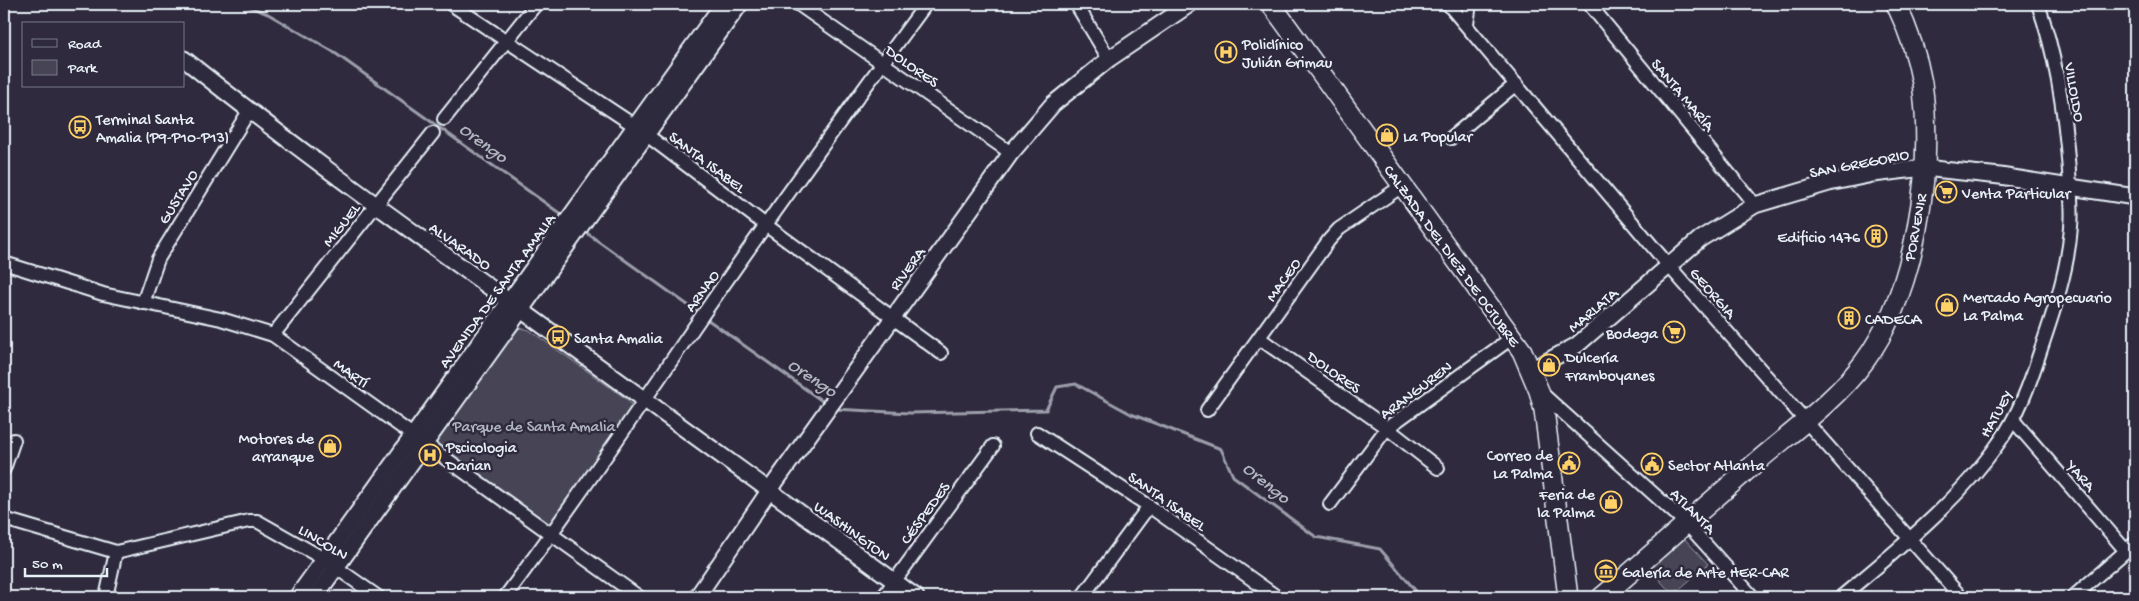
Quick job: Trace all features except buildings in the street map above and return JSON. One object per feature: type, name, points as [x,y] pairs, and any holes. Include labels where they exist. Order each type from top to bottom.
[{"type":"main road","name":"CALZADA DEL DIEZ DE OCTUBRE","points":[[1271,4],[1513,337],[1531,370],[1539,391],[1548,435],[1568,597]]},
{"type":"main road","name":"PORVENIR","points":[[1602,597],[1804,421],[1851,377],[1864,362],[1896,302],[1914,245],[1924,168],[1924,106],[1921,81],[1908,31],[1896,4]]},
{"type":"street","name":"SANTA ISABEL","points":[[451,4],[641,130],[767,226],[941,353]]},
{"type":"street","points":[[444,120],[536,4]]},
{"type":"street","name":"AVENIDA DE SANTA AMALIA","points":[[297,597],[330,563],[568,233],[641,130],[723,4]]},
{"type":"street","name":"AVENIDA DE SANTA AMALIA","points":[[641,130],[740,4]]},
{"type":"street","name":"DOLORES","points":[[798,4],[1011,153]]},
{"type":"street","name":"ARNAO","points":[[505,597],[645,402],[710,305],[926,4]]},
{"type":"street","points":[[1076,4],[1109,59]]},
{"type":"street","name":"RIVERA","points":[[697,597],[769,491],[1011,153],[1053,104],[1109,59],[1190,4]]},
{"type":"street","name":"GEORGIA","points":[[1448,4],[1467,24],[1669,266],[1961,597]]},
{"type":"street","points":[[1467,24],[1470,4]]},
{"type":"street","name":"SANTA MARÍA","points":[[1589,4],[1755,204]]},
{"type":"street","name":"VILLOLDO","points":[[2038,4],[2066,120],[2070,187]]},
{"type":"street","name":"ALVARADO","points":[[185,60],[249,112],[374,206],[515,305],[769,491]]},
{"type":"street","points":[[1451,138],[1516,84]]},
{"type":"street","name":"GUSTAVO","points":[[144,303],[158,259],[249,112]]},
{"type":"street","name":"MIGUEL","points":[[274,335],[433,133]]},
{"type":"street","name":"SAN GREGORIO","points":[[1669,266],[1700,238],[1755,204],[1829,183],[1873,174],[1924,168],[1991,175],[2135,197]]},
{"type":"street","name":"MACEO","points":[[1207,410],[1334,234],[1402,186]]},
{"type":"street","name":"HATUEY","points":[[1841,597],[1909,540],[1948,502],[1988,457],[2013,420],[2034,368],[2060,292],[2072,226],[2070,187]]},
{"type":"street","name":"MARTÍ","points":[[4,263],[104,294],[221,319],[274,335],[639,597]]},
{"type":"street","name":"MARLATA","points":[[1531,370],[1577,345],[1669,266]]},
{"type":"street","name":"ARANGUREN","points":[[1330,504],[1387,428],[1513,337]]},
{"type":"street","name":"DOLORES","points":[[1259,338],[1387,428],[1438,468]]},
{"type":"street","name":"ATLANTA","points":[[1539,391],[1687,524],[1753,597]]},
{"type":"street","name":"YARA","points":[[2013,420],[2131,547]]},
{"type":"street","name":"SANTA ISABEL","points":[[1037,433],[1149,506],[1276,597]]},
{"type":"street","points":[[4,469],[14,440]]},
{"type":"street","name":"CÉSPEDES","points":[[883,597],[993,446]]},
{"type":"street","name":"WASHINGTON","points":[[769,491],[916,597]]},
{"type":"street","points":[[1082,597],[1149,506]]},
{"type":"street","points":[[4,519],[116,552],[106,597]]},
{"type":"street","name":"LINCOLN","points":[[116,552],[249,521],[257,521],[330,563],[378,597]]},
{"type":"street","points":[[2073,597],[2131,547]]},
{"type":"street","name":"AVENIDA DE SANTA AMALIA","points":[[315,597],[330,563]]},
{"type":"green space","name":"Parque de Santa Amalia","points":[[521,328],[529,330],[628,400],[632,406],[631,414],[551,525],[540,523],[439,451],[435,442],[511,332]]},
{"type":"green space","points":[[1683,537],[1708,564],[1673,595],[1648,567]]},
{"type":"waterway","name":"Orengo","points":[[243,4],[268,14],[332,51],[565,217]]},
{"type":"waterway","name":"Orengo","points":[[584,231],[699,313]]},
{"type":"waterway","name":"Orengo","points":[[704,317],[825,403]]},
{"type":"waterway","name":"Orengo","points":[[834,409],[910,413],[1046,410],[1057,387],[1076,384],[1131,414],[1221,449],[1233,476],[1316,537],[1380,549],[1421,597]]},
{"type":"place","name":"Policlínico Julián Grimau","points":[[1226,52]]},
{"type":"place","name":"Terminal Santa Amalia (P9-P10-P13)","points":[[80,127]]},
{"type":"place","name":"La Popular","points":[[1387,135]]},
{"type":"place","name":"Venta Particular","points":[[1946,192]]},
{"type":"place","name":"Edificio 1476","points":[[1876,236]]},
{"type":"place","name":"Mercado Agropecuario La Palma","points":[[1947,305]]},
{"type":"place","name":"CADECA","points":[[1849,318]]},
{"type":"place","name":"Bodega","points":[[1674,332]]},
{"type":"place","name":"Santa Amalia","points":[[558,337]]},
{"type":"place","name":"Dulcería Framboyanes","points":[[1549,365]]},
{"type":"place","name":"Motores de arranque","points":[[330,446]]},
{"type":"place","name":"Pscicologia Darian","points":[[430,455]]},
{"type":"place","name":"Correo de La Palma","points":[[1569,463]]},
{"type":"place","name":"Sector Atlanta","points":[[1652,464]]},
{"type":"place","name":"Feria de la Palma","points":[[1611,502]]},
{"type":"place","name":"Galería de Arte HER-CAR","points":[[1606,571]]}]
